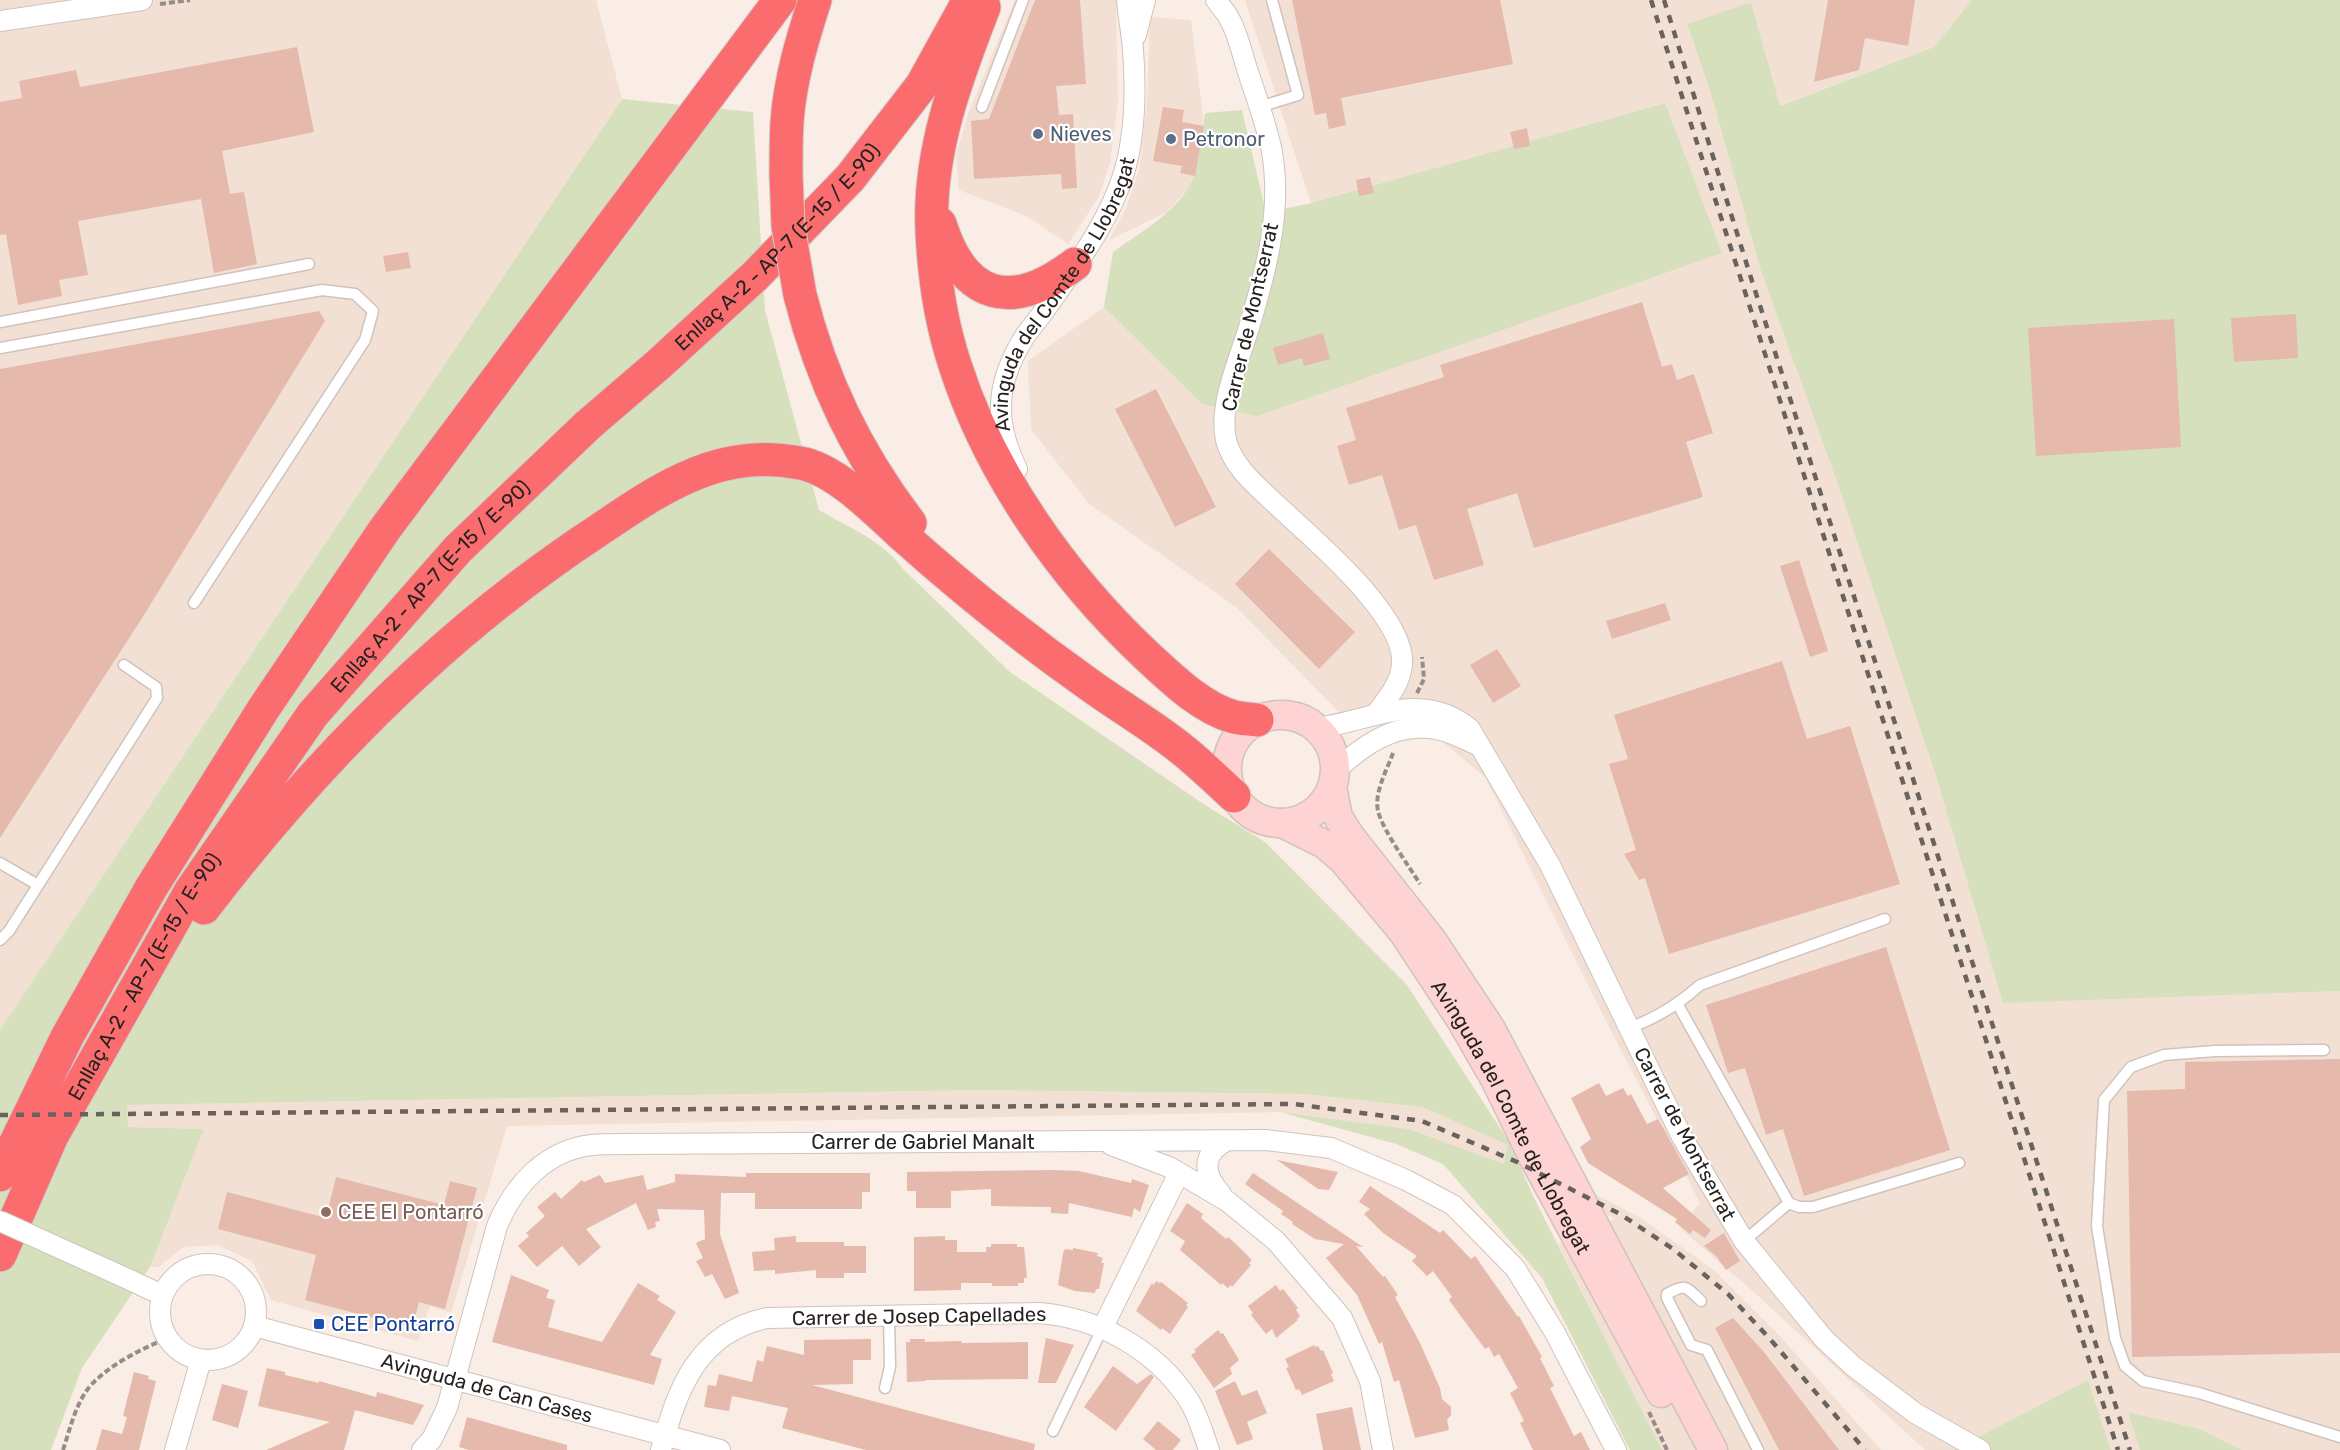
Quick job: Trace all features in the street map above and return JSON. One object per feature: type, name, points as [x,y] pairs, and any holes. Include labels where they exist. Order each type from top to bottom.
[{"type":"highway","name":"Enllaç A-2 - AP-7 (E-15 / E-90)","points":[[0,1175],[67,1037],[100,977],[151,888],[264,708],[386,529],[780,0]]},
{"type":"highway","points":[[815,0],[802,38],[792,83],[787,122],[788,226],[800,295],[820,363],[849,430],[866,459],[911,524],[993,612]]},
{"type":"highway","name":"Enllaç A-2 - AP-7 (E-15 / E-90)","points":[[0,1256],[52,1136],[190,892],[313,714],[458,549],[588,425],[755,276],[850,178],[922,85],[969,0]]},
{"type":"highway","points":[[987,0],[945,118],[934,171],[932,230],[936,278],[955,365],[987,443],[1015,494],[1040,532],[1108,618],[1153,662],[1207,705],[1235,717],[1257,720]]},
{"type":"highway","points":[[932,198],[946,243],[954,260],[963,273],[988,289],[1002,292],[1031,289],[1056,278],[1074,264]]},
{"type":"highway","points":[[107,1036],[241,860],[308,783],[379,708],[453,639],[560,555],[648,498],[709,468],[760,459],[804,463],[840,481],[993,612],[1090,686],[1178,746],[1234,796]]},
{"type":"main road","points":[[1283,715],[1296,717],[1315,728],[1327,741],[1332,752],[1333,779],[1322,803],[1307,816],[1282,823],[1263,820],[1239,804],[1228,782],[1226,768],[1235,740],[1245,729],[1257,720],[1283,715]]},
{"type":"main road","name":"Avinguda del Comte de Llobregat","points":[[1333,779],[1338,817],[1350,836],[1432,940],[1491,1029],[1713,1450]]},
{"type":"main road","name":"Avinguda del Comte de Llobregat","points":[[1282,823],[1324,844],[1343,860],[1403,932],[1455,1011],[1495,1079],[1532,1155],[1691,1450]]},
{"type":"street","points":[[0,21],[142,0]]},
{"type":"street","name":"Avinguda del Comte de Llobregat","points":[[1040,532],[1037,511],[1009,453],[1002,428],[1000,400],[1002,385],[1014,355],[1113,204],[1125,171],[1131,130],[1134,81],[1127,0]]},
{"type":"street","name":"Avinguda del Comte de Llobregat","points":[[1133,50],[1145,0]]},
{"type":"street","name":"Carrer de Montserrat","points":[[1216,0],[1230,19],[1269,139],[1274,167],[1275,195],[1273,234],[1229,396],[1226,412],[1226,439],[1233,457],[1252,481],[1350,575],[1384,614],[1400,646],[1402,664],[1395,687],[1375,715]]},
{"type":"street","name":"Carrer de Montserrat","points":[[1315,728],[1335,726],[1395,710],[1431,709],[1456,718],[1470,729],[1550,865],[1682,1137],[1744,1241],[1824,1339],[1853,1366],[1915,1413],[1980,1450]]},
{"type":"street","points":[[1333,779],[1357,752],[1378,738],[1401,730],[1429,728],[1445,731],[1478,745]]},
{"type":"street","points":[[1100,1141],[1266,1140],[1330,1148],[1407,1180],[1453,1205],[1515,1268],[1554,1331],[1616,1450]]},
{"type":"street","name":"Carrer de Gabriel Manalt","points":[[422,1450],[432,1439],[447,1408],[496,1226],[504,1209],[523,1182],[550,1159],[591,1145],[1100,1141],[1168,1167],[1227,1200],[1276,1241],[1342,1318],[1370,1381],[1383,1450]]},
{"type":"street","points":[[1226,1141],[1218,1145],[1206,1167],[1209,1180],[1227,1200]]},
{"type":"street","points":[[1102,1329],[1179,1173]]},
{"type":"street","points":[[0,1221],[162,1295]]},
{"type":"street","points":[[213,1264],[229,1268],[243,1278],[252,1292],[256,1308],[254,1326],[240,1348],[228,1356],[215,1360],[201,1360],[187,1356],[167,1338],[161,1325],[159,1311],[162,1295],[169,1282],[182,1271],[197,1265],[213,1264]]},
{"type":"street","name":"Carrer de Josep Capellades","points":[[663,1443],[683,1381],[717,1342],[741,1327],[767,1318],[1038,1313],[1068,1316],[1102,1329],[1132,1344],[1148,1356],[1176,1383],[1189,1401],[1209,1450]]},
{"type":"street","name":"Avinguda de Can Cases","points":[[254,1326],[455,1380],[663,1443],[720,1450]]},
{"type":"street","points":[[175,1450],[201,1360]]},
{"type":"lane","points":[[982,107],[1023,0]]},
{"type":"lane","points":[[1259,107],[1298,95],[1272,0]]},
{"type":"lane","points":[[0,322],[309,264]]},
{"type":"lane","points":[[0,348],[322,290],[355,294],[373,311],[365,340],[194,603]]},
{"type":"lane","points":[[0,940],[9,931],[157,698],[156,687],[124,665]]},
{"type":"lane","points":[[0,863],[38,885]]},
{"type":"lane","points":[[1629,1028],[1654,1019],[1678,1005],[1700,985],[1885,919]]},
{"type":"lane","points":[[1678,1005],[1789,1203],[1799,1207],[1813,1207],[1959,1163]]},
{"type":"lane","points":[[2324,1050],[2164,1055],[2131,1067],[2104,1100],[2097,1226],[2115,1338],[2125,1366],[2143,1381],[2199,1393],[2340,1437]]},
{"type":"lane","points":[[1744,1241],[1789,1203]]},
{"type":"lane","points":[[1701,1301],[1683,1286],[1667,1294],[1691,1345],[1707,1350],[1758,1450]]},
{"type":"lane","points":[[885,1388],[890,1367],[889,1316]]},
{"type":"lane","points":[[1053,1431],[1102,1329]]},
{"type":"path","points":[[63,1450],[78,1408],[91,1386],[121,1360],[167,1338]]},
{"type":"shaded area","points":[[0,0],[596,0],[622,99],[0,1030]]},
{"type":"shaded area","name":"Nieves","points":[[1015,0],[1116,0],[1118,102],[1110,163],[1098,198],[1068,244],[1026,216],[959,190],[956,155],[968,114]]},
{"type":"shaded area","points":[[1245,0],[1972,0],[1934,47],[1779,106],[1751,2],[1687,25],[1710,91],[1761,271],[1837,482],[1936,776],[2003,1002],[2340,991],[2340,1450],[2242,1450],[2200,1429],[2128,1412],[2140,1450],[2111,1450],[2088,1380],[1953,1450],[1925,1450],[1758,1296],[1680,1228],[1700,1203],[1604,1017],[1485,777],[1417,721],[1342,715],[1236,607],[1088,503],[1031,429],[1028,361],[1104,307],[1202,404],[1664,103],[1311,203]]},
{"type":"shaded area","name":"Petronor","points":[[1150,17],[1191,20],[1203,116],[1197,163],[1188,189],[1167,212],[1109,240],[1126,208],[1139,171],[1147,102]]},
{"type":"shaded area","points":[[978,1090],[1305,1094],[1422,1107],[1508,1145],[1505,1165],[1409,1129],[1280,1112],[507,1126],[451,1313],[430,1306],[418,1341],[271,1300],[252,1261],[217,1245],[183,1247],[159,1267],[150,1267],[204,1129],[128,1127],[127,1105]]},
{"type":"shaded area","points":[[1597,1195],[1639,1217],[1714,1270],[1779,1335],[1881,1450],[1662,1450],[1558,1244],[1614,1219],[1596,1208]]},
{"type":"green space","points":[[1972,0],[2340,0],[2340,991],[2003,1003],[1936,776],[1837,482],[1761,271],[1710,91],[1687,24],[1751,2],[1780,106],[1934,47]]},
{"type":"green space","points":[[622,99],[753,112],[765,310],[819,510],[886,550],[1010,672],[1205,805],[1265,842],[1407,985],[1511,1145],[1533,1196],[1662,1450],[1630,1450],[1542,1278],[1443,1164],[1396,1144],[1280,1112],[1409,1129],[1504,1164],[1508,1145],[1422,1107],[1305,1094],[978,1090],[127,1105],[128,1127],[204,1129],[150,1267],[82,1368],[51,1450],[0,1450],[0,1030]]},
{"type":"green space","points":[[1665,103],[1722,253],[1257,416],[1202,404],[1104,307],[1113,252],[1163,216],[1187,190],[1197,163],[1205,113],[1242,110],[1266,213],[1311,203]]},
{"type":"green space","points":[[2088,1380],[2111,1450],[1953,1450]]},
{"type":"green space","points":[[2128,1412],[2200,1429],[2242,1450],[2140,1450]]},
{"type":"building","points":[[1035,0],[1080,0],[1086,84],[1056,86],[1059,115],[1073,114],[1077,188],[1062,189],[1061,174],[974,179],[971,121],[989,119]]},
{"type":"building","points":[[1292,0],[1500,0],[1513,64],[1341,98],[1346,125],[1329,129],[1326,113],[1315,115]]},
{"type":"building","points":[[1828,0],[1915,0],[1908,46],[1865,38],[1859,70],[1814,82]]},
{"type":"building","points":[[297,47],[314,132],[222,151],[230,194],[244,192],[257,264],[214,273],[201,199],[78,221],[88,275],[59,280],[62,296],[18,305],[6,234],[0,235],[0,102],[22,98],[19,81],[76,70],[80,87]]},
{"type":"building","points":[[1163,107],[1184,110],[1182,122],[1204,126],[1195,176],[1180,173],[1182,166],[1153,161]]},
{"type":"building","points":[[1527,128],[1530,146],[1514,149],[1510,132]]},
{"type":"building","points":[[1370,177],[1374,193],[1359,196],[1356,180]]},
{"type":"building","points":[[408,252],[411,268],[386,272],[383,256]]},
{"type":"building","points":[[1642,302],[1662,367],[1672,364],[1677,380],[1694,374],[1713,433],[1686,442],[1703,497],[1534,548],[1517,493],[1467,509],[1484,565],[1434,580],[1416,525],[1399,530],[1382,475],[1349,485],[1337,446],[1356,440],[1346,408],[1444,377],[1440,365]]},
{"type":"building","points":[[319,311],[325,321],[144,615],[0,838],[0,369]]},
{"type":"building","points":[[2296,314],[2298,358],[2234,362],[2231,318]]},
{"type":"building","points":[[2174,319],[2181,447],[2036,456],[2028,328]]},
{"type":"building","points":[[1323,333],[1330,359],[1304,366],[1302,358],[1278,365],[1273,348]]},
{"type":"building","points":[[1156,389],[1216,507],[1175,527],[1115,409]]},
{"type":"building","points":[[1269,549],[1355,632],[1319,669],[1235,584]]},
{"type":"building","points":[[1799,560],[1828,651],[1810,657],[1780,566]]},
{"type":"building","points":[[1665,603],[1671,620],[1612,639],[1606,621]]},
{"type":"building","points":[[1497,649],[1521,686],[1493,703],[1470,665]]},
{"type":"building","points":[[1782,661],[1807,739],[1850,726],[1900,884],[1669,954],[1645,878],[1639,880],[1624,854],[1636,850],[1609,764],[1628,759],[1614,715]]},
{"type":"building","points":[[1886,947],[1950,1150],[1804,1196],[1783,1129],[1766,1135],[1745,1068],[1728,1073],[1706,1005]]},
{"type":"building","points":[[2340,1059],[2340,1353],[2132,1357],[2127,1091],[2185,1089],[2185,1062]]},
{"type":"building","points":[[1599,1083],[1606,1096],[1623,1088],[1628,1096],[1631,1094],[1647,1124],[1658,1119],[1689,1174],[1663,1188],[1711,1230],[1705,1238],[1693,1230],[1690,1234],[1675,1222],[1677,1219],[1588,1163],[1580,1147],[1591,1139],[1571,1098]]},
{"type":"building","points":[[1277,1160],[1338,1172],[1329,1190],[1318,1189]]},
{"type":"building","points":[[1079,1171],[1131,1183],[1132,1179],[1149,1185],[1140,1212],[1134,1208],[1132,1217],[1069,1203],[1068,1214],[1051,1213],[1051,1207],[991,1206],[991,1189],[951,1191],[951,1208],[916,1208],[916,1191],[907,1191],[907,1172]]},
{"type":"building","points":[[746,1173],[870,1173],[870,1192],[862,1192],[862,1209],[755,1209],[755,1193],[721,1193],[720,1234],[739,1293],[725,1299],[712,1274],[705,1277],[696,1261],[703,1258],[696,1243],[705,1239],[704,1210],[657,1209],[660,1221],[655,1222],[656,1227],[648,1230],[636,1203],[586,1229],[601,1247],[579,1266],[562,1246],[537,1267],[518,1246],[529,1236],[526,1233],[545,1216],[537,1207],[555,1192],[561,1199],[582,1180],[584,1182],[600,1175],[605,1183],[643,1175],[647,1190],[675,1182],[675,1174],[746,1177]]},
{"type":"building","points":[[1253,1173],[1363,1247],[1356,1246],[1383,1277],[1385,1276],[1398,1295],[1395,1297],[1420,1343],[1440,1388],[1442,1399],[1451,1407],[1451,1415],[1447,1420],[1449,1430],[1415,1438],[1399,1380],[1394,1382],[1382,1342],[1379,1344],[1357,1295],[1326,1258],[1344,1244],[1315,1239],[1292,1224],[1293,1222],[1281,1214],[1283,1211],[1245,1184]]},
{"type":"building","points":[[336,1177],[444,1205],[450,1181],[477,1188],[445,1309],[419,1302],[412,1328],[305,1300],[316,1255],[218,1229],[227,1192],[326,1218]]},
{"type":"building","points":[[1370,1186],[1440,1233],[1443,1230],[1471,1259],[1475,1256],[1519,1316],[1542,1357],[1540,1358],[1554,1386],[1550,1388],[1574,1436],[1581,1432],[1590,1450],[1533,1450],[1520,1423],[1524,1421],[1510,1393],[1518,1388],[1499,1354],[1494,1357],[1489,1347],[1485,1349],[1449,1300],[1452,1297],[1433,1271],[1427,1276],[1412,1261],[1417,1256],[1383,1233],[1364,1214],[1370,1209],[1359,1202]]},
{"type":"building","points":[[1187,1203],[1203,1214],[1201,1218],[1226,1239],[1228,1237],[1252,1260],[1249,1263],[1251,1265],[1232,1287],[1231,1285],[1228,1288],[1222,1283],[1221,1285],[1180,1250],[1185,1241],[1170,1231]]},
{"type":"building","points":[[1724,1233],[1740,1261],[1726,1270],[1716,1256],[1704,1246]]},
{"type":"building","points":[[796,1236],[796,1242],[844,1242],[844,1246],[866,1246],[866,1273],[844,1273],[844,1278],[816,1278],[816,1270],[775,1274],[775,1270],[754,1271],[752,1252],[775,1250],[774,1238]]},
{"type":"building","points":[[945,1236],[945,1240],[957,1240],[957,1252],[986,1252],[986,1247],[991,1247],[991,1244],[1017,1244],[1017,1247],[1024,1247],[1027,1278],[1024,1278],[1024,1283],[1018,1283],[1018,1286],[961,1283],[961,1290],[914,1291],[914,1237]]},
{"type":"building","points":[[1073,1248],[1098,1253],[1097,1256],[1103,1258],[1099,1289],[1096,1289],[1095,1293],[1075,1291],[1058,1285],[1063,1253],[1065,1249],[1073,1250]]},
{"type":"building","points":[[511,1275],[549,1290],[546,1298],[555,1300],[548,1327],[602,1342],[638,1283],[660,1296],[657,1300],[676,1312],[650,1355],[662,1359],[654,1385],[492,1342]]},
{"type":"building","points":[[1156,1281],[1161,1282],[1188,1303],[1186,1305],[1188,1307],[1170,1334],[1136,1311],[1152,1283],[1154,1285]]},
{"type":"building","points":[[1276,1285],[1280,1291],[1283,1289],[1298,1308],[1296,1310],[1300,1316],[1276,1338],[1272,1329],[1266,1334],[1251,1315],[1253,1313],[1248,1306]]},
{"type":"building","points":[[1733,1318],[1764,1352],[1839,1450],[1779,1450],[1715,1328]]},
{"type":"building","points":[[1218,1330],[1221,1334],[1223,1333],[1239,1360],[1230,1368],[1232,1374],[1214,1388],[1191,1355]]},
{"type":"building","points":[[1046,1338],[1074,1345],[1056,1383],[1038,1383]]},
{"type":"building","points":[[871,1339],[871,1360],[853,1360],[853,1384],[812,1385],[1035,1444],[1034,1450],[866,1450],[782,1428],[788,1408],[732,1396],[729,1411],[704,1407],[708,1385],[716,1386],[719,1374],[752,1382],[757,1360],[763,1362],[767,1346],[804,1355],[804,1340]]},
{"type":"building","points":[[910,1339],[925,1339],[925,1342],[961,1341],[962,1343],[1028,1342],[1028,1379],[907,1382],[906,1342],[910,1342]]},
{"type":"building","points":[[1314,1345],[1318,1346],[1321,1351],[1323,1350],[1334,1381],[1302,1395],[1299,1389],[1296,1390],[1286,1368],[1289,1367],[1285,1359]]},
{"type":"building","points":[[1113,1366],[1137,1384],[1151,1374],[1154,1377],[1116,1431],[1084,1407]]},
{"type":"building","points":[[267,1368],[285,1372],[285,1375],[319,1383],[319,1381],[376,1397],[377,1392],[424,1405],[413,1425],[355,1410],[344,1450],[266,1450],[330,1422],[258,1406]]},
{"type":"building","points":[[134,1372],[149,1376],[148,1379],[156,1381],[139,1450],[96,1450],[102,1429],[122,1434],[127,1417],[123,1416]]},
{"type":"building","points":[[1235,1381],[1242,1396],[1257,1390],[1267,1413],[1247,1422],[1253,1439],[1237,1445],[1215,1391]]},
{"type":"building","points":[[222,1384],[248,1391],[238,1428],[212,1420]]},
{"type":"building","points":[[1352,1407],[1361,1450],[1323,1450],[1316,1414]]},
{"type":"building","points":[[467,1417],[567,1445],[567,1450],[469,1450],[459,1447]]},
{"type":"building","points":[[1158,1421],[1181,1440],[1173,1450],[1156,1450],[1143,1439]]},
{"type":"railway","points":[[1651,0],[2118,1450]]},
{"type":"railway","points":[[1664,0],[1752,281],[2130,1450]]},
{"type":"railway","points":[[0,1115],[1294,1104],[1422,1121],[1517,1162],[1620,1214],[1673,1249],[1728,1294],[1770,1339],[1865,1450]]},
{"type":"place","name":"Nieves","points":[[1038,134]]},
{"type":"place","name":"Petronor","points":[[1171,139]]},
{"type":"place","name":"CEE El Pontarró","points":[[326,1212]]},
{"type":"place","name":"CEE Pontarró","points":[[319,1324]]}]
